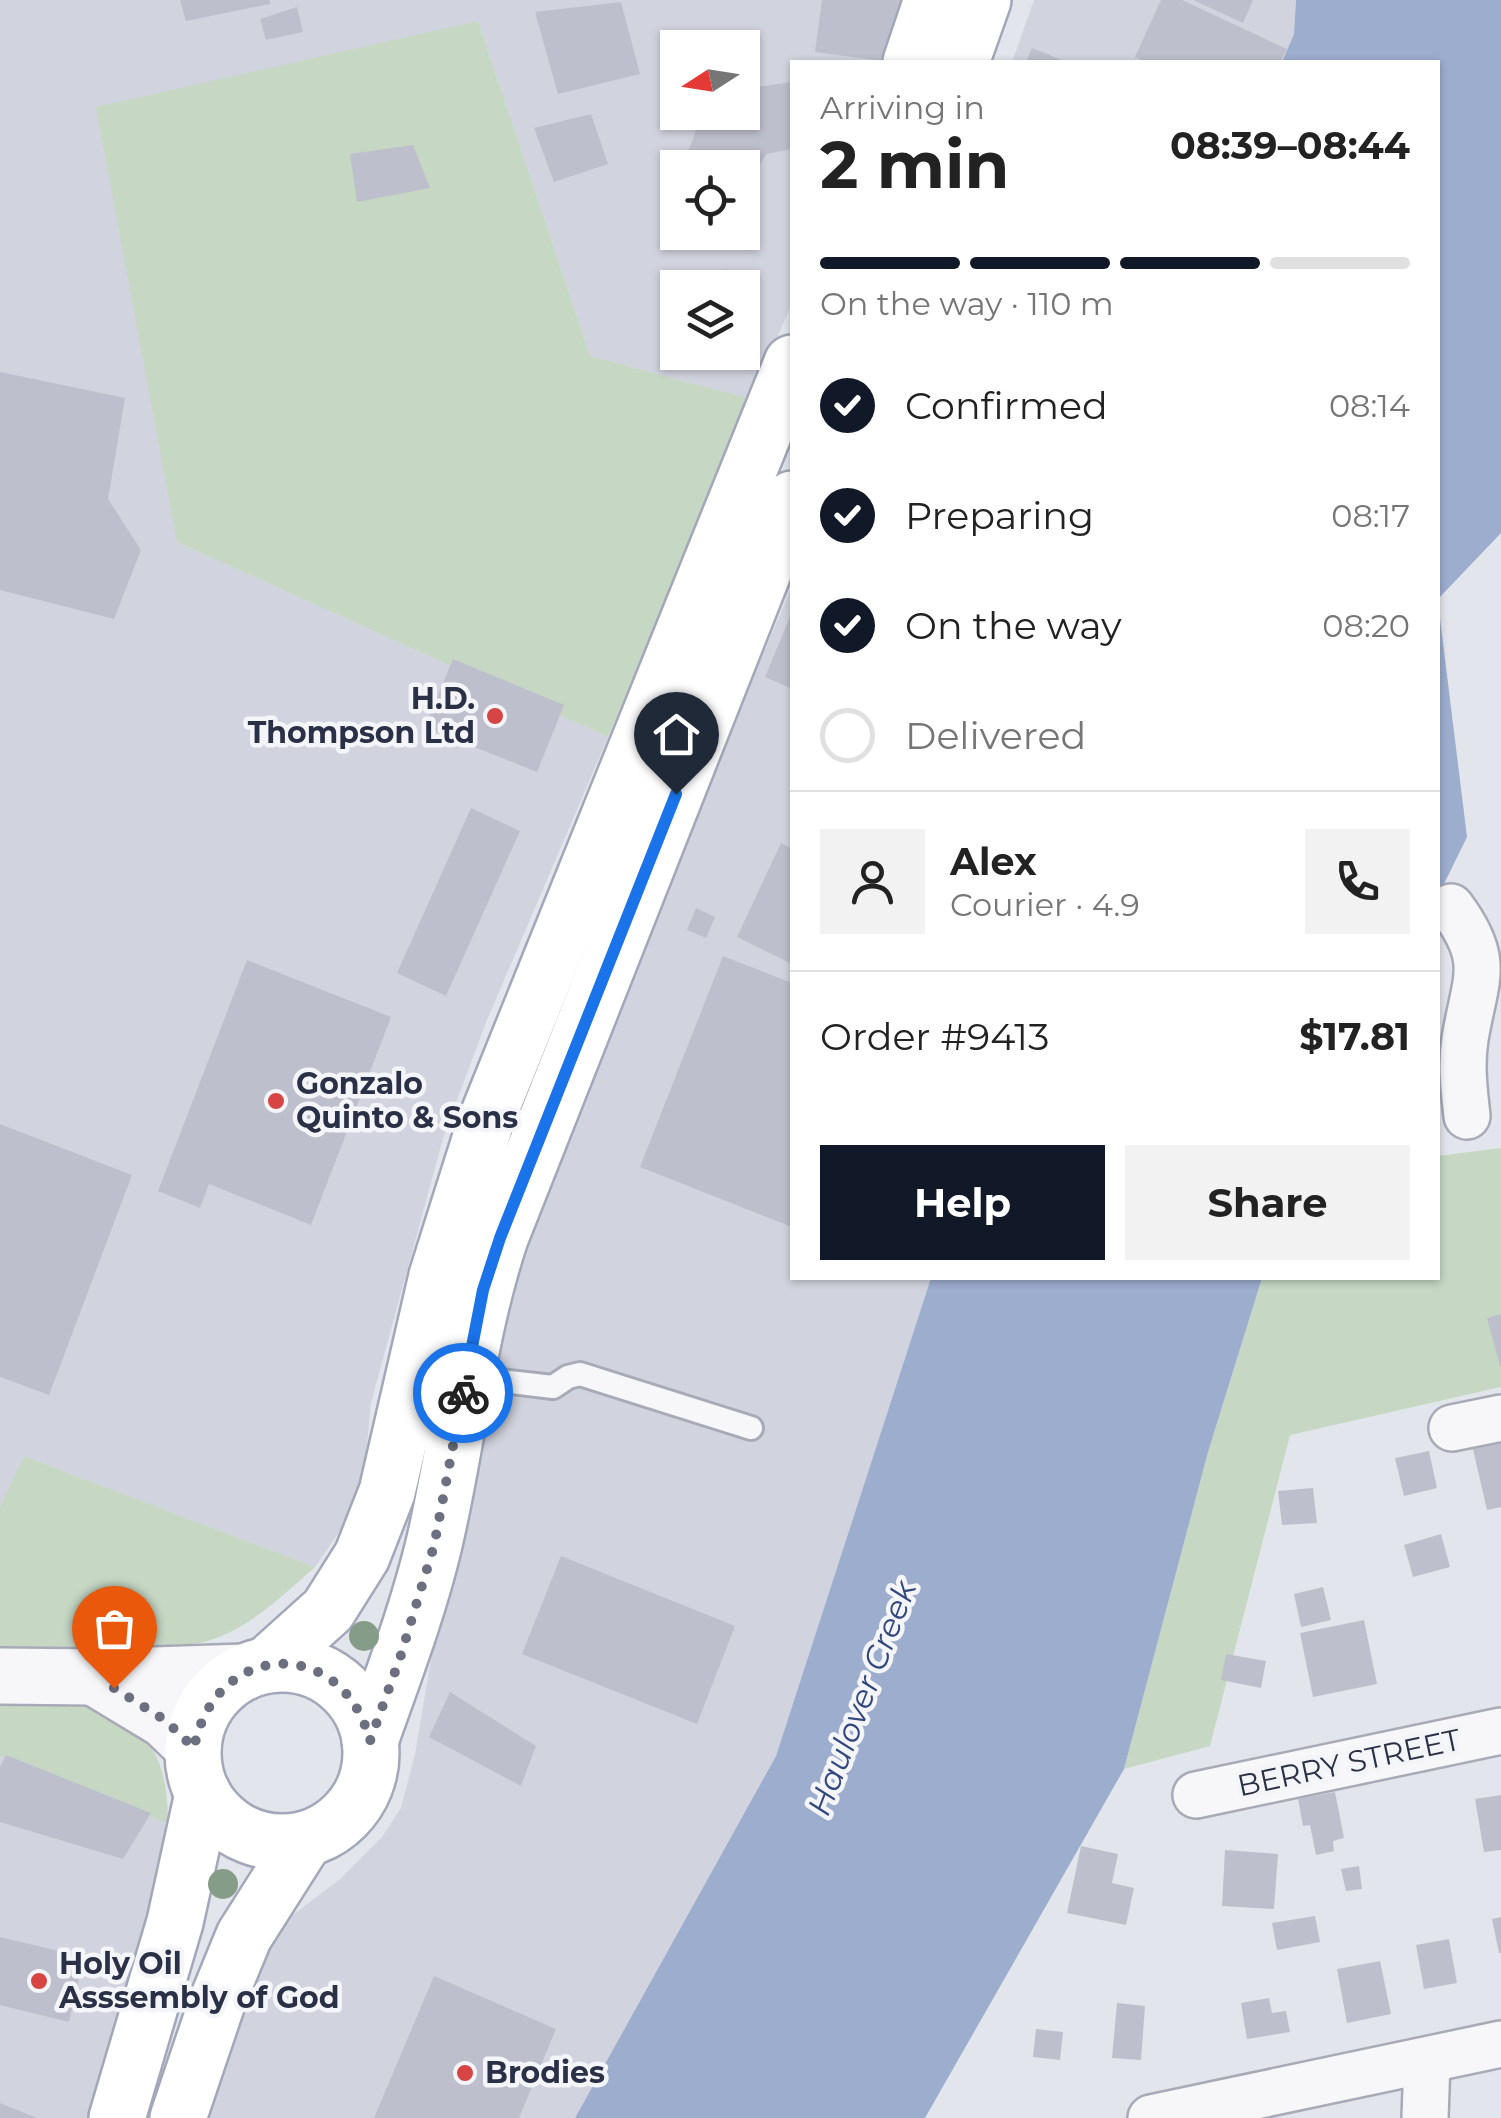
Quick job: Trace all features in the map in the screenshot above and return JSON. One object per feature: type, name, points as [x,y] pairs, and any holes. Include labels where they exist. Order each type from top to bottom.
[{"type":"main road","points":[[913,60],[932,0]]},
{"type":"main road","points":[[961,60],[983,0]]},
{"type":"main road","points":[[117,2118],[175,1922],[198,1770],[198,1724],[209,1702],[225,1685],[256,1668],[328,1610],[362,1556],[388,1492],[436,1276],[486,1122],[790,369]]},
{"type":"main road","points":[[370,1741],[434,1546],[483,1290],[500,1238],[790,504]]},
{"type":"main road","points":[[198,1770],[221,1818],[246,1835],[275,1843],[305,1840],[329,1830],[349,1813],[363,1792],[370,1767],[370,1741],[364,1716],[346,1690],[322,1673],[292,1664],[256,1668]]},
{"type":"main road","points":[[178,2118],[244,1936],[305,1840]]},
{"type":"street","points":[[1451,907],[1470,932],[1478,960],[1464,1042],[1462,1078],[1468,1116]]},
{"type":"street","points":[[1452,1428],[1501,1418]]},
{"type":"street","points":[[0,1676],[94,1677],[256,1668]]},
{"type":"street","points":[[94,1677],[165,1720],[198,1770]]},
{"type":"street","name":"BERRY STREET","points":[[1196,1795],[1501,1731]]},
{"type":"street","points":[[1150,2118],[1501,2044]]},
{"type":"street","points":[[1425,2118],[1426,2061]]},
{"type":"lane","points":[[466,1377],[552,1387],[580,1374],[751,1428]]},
{"type":"shaded area","points":[[0,0],[918,0],[899,60],[790,60],[790,308],[751,399],[590,356],[478,21],[177,542],[608,737],[487,1020],[444,1135],[371,1403],[364,1476],[348,1519],[315,1567],[24,1456],[0,1507]]},
{"type":"shaded area","points":[[1034,0],[1296,0],[1294,34],[1283,60],[1013,60]]},
{"type":"shaded area","points":[[790,592],[790,1280],[930,1280],[776,1756],[575,2118],[207,2118],[259,1961],[289,1918],[340,1879],[382,1837],[401,1808],[490,1371],[522,1245],[667,876]]},
{"type":"shaded area","points":[[0,1756],[168,1824],[167,1853],[98,2118],[0,2118]]},
{"type":"green space","points":[[478,21],[590,356],[751,399],[608,737],[177,542],[96,107]]},
{"type":"green space","points":[[1501,1148],[1501,1387],[1290,1435],[1210,1746],[1124,1769],[1208,1452],[1261,1280],[1440,1280],[1440,1156]]},
{"type":"green space","points":[[24,1456],[315,1567],[262,1612],[216,1638],[174,1646],[98,1645],[74,1704],[119,1719],[148,1742],[163,1777],[168,1824],[0,1756],[0,1507]]},
{"type":"water","points":[[1296,0],[1501,0],[1501,533],[1440,597],[1440,60],[1283,60],[1294,34]]},
{"type":"water","points":[[1440,618],[1467,837],[1440,892]]},
{"type":"water","name":"Haulover Creek","points":[[930,1280],[1261,1280],[1208,1452],[1124,1769],[925,2118],[575,2118],[776,1756]]},
{"type":"building","points":[[180,0],[270,0],[270,4],[186,21]]},
{"type":"building","points":[[822,0],[911,0],[892,60],[815,52]]},
{"type":"building","points":[[1161,0],[1182,0],[1287,49],[1281,60],[1135,57]]},
{"type":"building","points":[[1193,0],[1253,0],[1243,23]]},
{"type":"building","points":[[621,2],[640,74],[558,94],[535,12]]},
{"type":"building","points":[[297,7],[303,32],[266,40],[260,19]]},
{"type":"building","points":[[1032,48],[1062,60],[1027,60]]},
{"type":"building","points":[[790,82],[790,149],[766,154],[760,165],[760,150],[689,150],[696,130],[760,130],[760,86]]},
{"type":"building","points":[[591,114],[608,164],[554,182],[534,128]]},
{"type":"building","points":[[413,145],[430,188],[357,202],[350,154]]},
{"type":"building","points":[[0,372],[125,398],[108,499],[141,550],[114,619],[0,590]]},
{"type":"building","points":[[790,617],[790,688],[765,677]]},
{"type":"building","name":"H.D. Thompson Ltd","points":[[453,659],[564,705],[537,772],[425,727]]},
{"type":"building","name":"H.D. Thompson Ltd","points":[[471,808],[520,831],[446,996],[397,973]]},
{"type":"building","points":[[781,843],[790,848],[790,963],[737,937]]},
{"type":"building","points":[[696,908],[715,917],[706,938],[687,930]]},
{"type":"building","points":[[723,956],[790,982],[790,1226],[640,1167]]},
{"type":"building","name":"Gonzalo Quinto & Sons","points":[[247,960],[391,1017],[311,1225],[209,1184],[200,1208],[158,1191]]},
{"type":"building","points":[[0,1124],[132,1175],[49,1395],[0,1377]]},
{"type":"building","points":[[1501,1314],[1501,1366],[1500,1366],[1487,1318]]},
{"type":"building","points":[[1501,1439],[1501,1507],[1487,1510],[1472,1445]]},
{"type":"building","points":[[1429,1451],[1437,1488],[1404,1496],[1395,1458]]},
{"type":"building","points":[[1313,1488],[1317,1523],[1282,1525],[1278,1491]]},
{"type":"building","points":[[1441,1534],[1450,1567],[1413,1577],[1404,1545]]},
{"type":"building","points":[[561,1556],[735,1626],[697,1724],[522,1654]]},
{"type":"building","points":[[1323,1587],[1331,1620],[1301,1627],[1294,1594]]},
{"type":"building","points":[[1364,1620],[1377,1684],[1313,1697],[1300,1633]]},
{"type":"building","points":[[1226,1654],[1266,1661],[1261,1688],[1221,1680]]},
{"type":"building","points":[[450,1692],[536,1746],[521,1786],[429,1737]]},
{"type":"building","points":[[6,1755],[151,1813],[123,1859],[0,1822],[0,1767]]},
{"type":"building","points":[[1335,1792],[1344,1838],[1333,1841],[1334,1851],[1316,1855],[1310,1825],[1303,1826],[1298,1799]]},
{"type":"building","points":[[1501,1795],[1501,1850],[1484,1852],[1475,1799]]},
{"type":"building","points":[[1081,1846],[1118,1854],[1112,1883],[1134,1888],[1126,1925],[1067,1913]]},
{"type":"building","points":[[1225,1850],[1278,1854],[1274,1909],[1222,1906]]},
{"type":"building","points":[[1359,1866],[1362,1889],[1346,1891],[1341,1869]]},
{"type":"building","points":[[1315,1916],[1320,1942],[1277,1950],[1272,1923]]},
{"type":"building","points":[[1501,1917],[1501,1953],[1499,1953],[1492,1919]]},
{"type":"building","name":"Holy Oil Asssembly of God","points":[[0,1937],[84,1957],[69,2022],[0,2005]]},
{"type":"building","points":[[1449,1939],[1457,1983],[1424,1989],[1416,1945]]},
{"type":"building","points":[[1380,1961],[1391,2014],[1347,2023],[1337,1969]]},
{"type":"building","name":"Brodies","points":[[434,1976],[556,2029],[519,2118],[374,2118]]},
{"type":"building","points":[[1269,1998],[1272,2013],[1286,2011],[1290,2032],[1247,2039],[1241,2003]]},
{"type":"building","points":[[1117,2003],[1145,2006],[1141,2060],[1112,2058]]},
{"type":"building","points":[[1036,2029],[1063,2032],[1060,2060],[1033,2057]]},
{"type":"building","points":[[0,2103],[37,2118],[0,2118]]},
{"type":"way so far","points":[[114,1688],[165,1720],[194,1748],[198,1724],[209,1702],[225,1685],[268,1664],[292,1664],[322,1673],[346,1690],[364,1716],[370,1741],[434,1546],[463,1393]]},
{"type":"place","name":"H.D. Thompson Ltd","points":[[495,716]]},
{"type":"place","name":"Gonzalo Quinto & Sons","points":[[276,1101]]},
{"type":"place","name":"Holy Oil Asssembly of God","points":[[39,1981]]},
{"type":"place","name":"Brodies","points":[[465,2073]]},
{"type":"route","points":[[463,1393],[483,1290],[500,1238],[676,794]]}]
